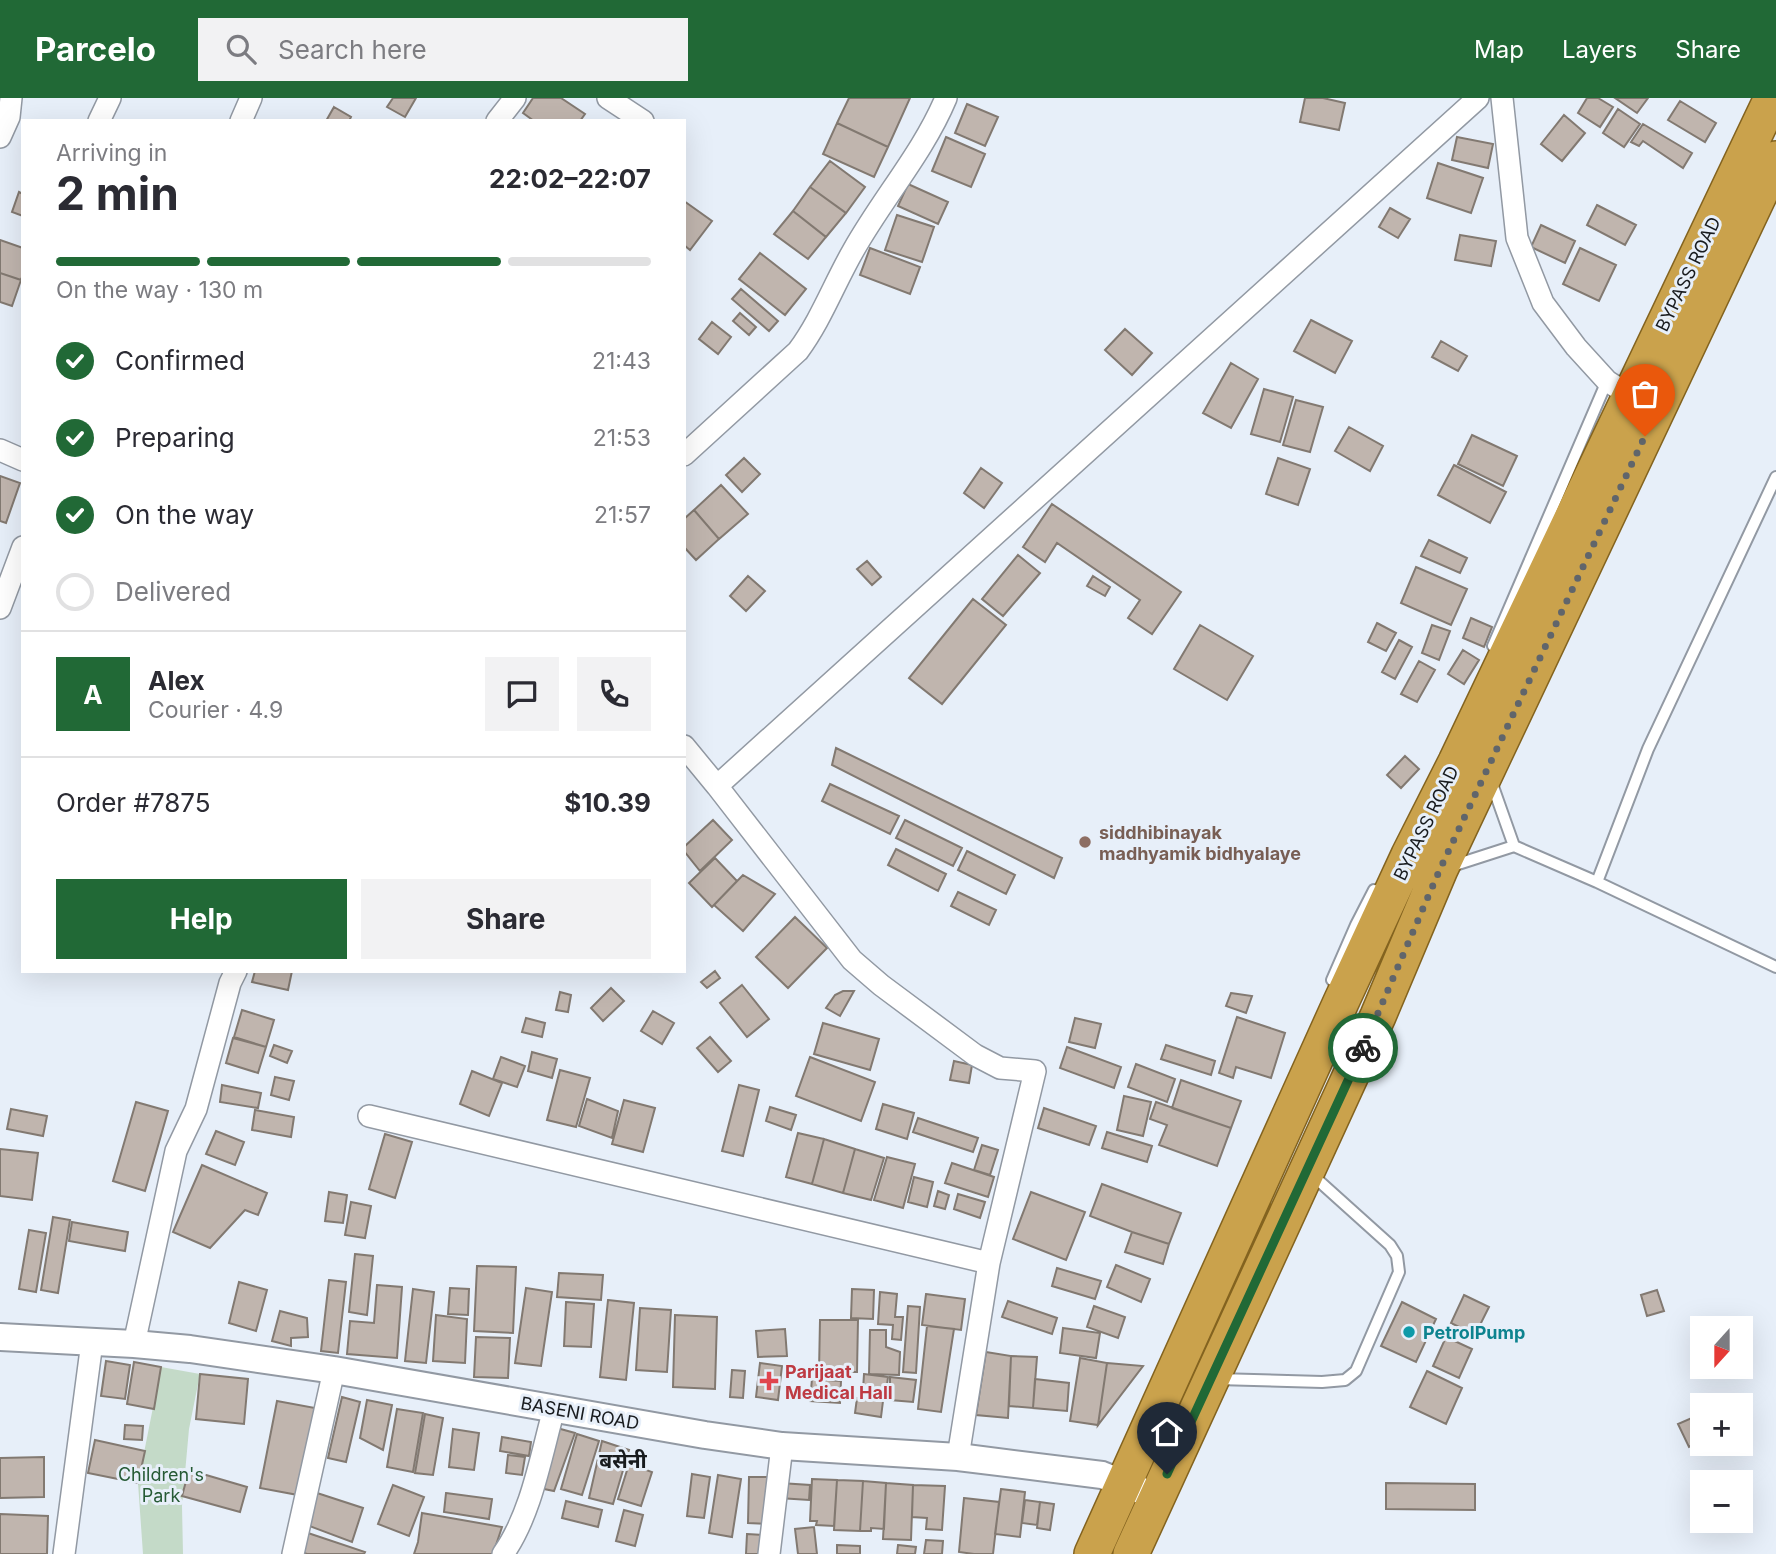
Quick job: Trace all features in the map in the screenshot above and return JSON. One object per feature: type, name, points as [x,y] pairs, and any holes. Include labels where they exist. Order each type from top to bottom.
[{"type":"highway","name":"BYPASS ROAD","points":[[1092,1554],[1381,916],[1772,98]]},
{"type":"highway","name":"BYPASS ROAD","points":[[1131,1554],[1378,1016],[1440,869],[1486,774],[1631,396],[1776,159]]},
{"type":"street","points":[[100,119],[110,98]]},
{"type":"street","points":[[242,119],[251,98]]},
{"type":"street","points":[[499,119],[515,98]]},
{"type":"street","points":[[608,98],[640,119]]},
{"type":"street","points":[[686,453],[798,351],[812,333],[853,251],[916,153],[946,98]]},
{"type":"street","points":[[718,786],[1478,98]]},
{"type":"street","points":[[1502,98],[1517,238],[1543,303],[1576,347],[1631,396]]},
{"type":"street","points":[[0,450],[21,459]]},
{"type":"street","points":[[0,608],[21,552]]},
{"type":"street","points":[[686,748],[852,960],[975,1055],[1000,1068],[1035,1071],[989,1263],[958,1457]]},
{"type":"street","points":[[134,1344],[176,1151],[196,1109],[235,973]]},
{"type":"street","points":[[369,1116],[989,1263]]},
{"type":"street","name":"BASENI ROAD","points":[[0,1337],[190,1349],[334,1370],[782,1446],[958,1457],[1102,1475],[1157,1497]]},
{"type":"street","points":[[64,1554],[92,1342]]},
{"type":"street","points":[[293,1554],[334,1370]]},
{"type":"street","points":[[503,1554],[513,1540],[526,1510],[554,1409]]},
{"type":"street","points":[[769,1554],[782,1446]]},
{"type":"lane","points":[[1489,654],[1631,396]]},
{"type":"lane","points":[[1597,882],[1648,749],[1776,477]]},
{"type":"lane","points":[[1486,774],[1514,846]]},
{"type":"lane","points":[[1440,869],[1514,846],[1597,882],[1776,967]]},
{"type":"lane","points":[[1330,986],[1356,925],[1382,875]]},
{"type":"lane","points":[[1211,1379],[1322,1382],[1345,1380],[1356,1371],[1399,1272],[1397,1256],[1390,1245],[1307,1171]]},
{"type":"green space","name":"Children's Park","points":[[161,1367],[200,1374],[189,1429],[182,1506],[183,1554],[143,1554],[138,1483]]},
{"type":"building","points":[[393,98],[416,98],[405,117],[387,107]]},
{"type":"building","points":[[533,98],[561,98],[585,114],[581,119],[531,119],[523,113]]},
{"type":"building","points":[[849,98],[910,98],[888,147],[837,123]]},
{"type":"building","points":[[1305,98],[1323,98],[1345,103],[1339,130],[1300,122]]},
{"type":"building","points":[[1587,98],[1598,98],[1613,107],[1600,127],[1578,113]]},
{"type":"building","points":[[1615,98],[1648,98],[1637,113]]},
{"type":"building","points":[[1680,101],[1716,123],[1705,142],[1668,120]]},
{"type":"building","points":[[967,104],[998,117],[985,146],[955,133]]},
{"type":"building","points":[[334,107],[351,117],[350,119],[327,119]]},
{"type":"building","points":[[1618,109],[1640,124],[1624,147],[1603,133]]},
{"type":"building","points":[[1564,115],[1585,133],[1562,161],[1541,144]]},
{"type":"building","points":[[837,123],[888,147],[874,177],[823,154]]},
{"type":"building","points":[[1643,124],[1692,153],[1683,168],[1643,141],[1639,146],[1631,142]]},
{"type":"building","points":[[946,137],[985,154],[971,187],[932,171]]},
{"type":"building","points":[[1457,137],[1493,144],[1488,168],[1452,160]]},
{"type":"building","points":[[830,161],[865,187],[846,213],[810,187]]},
{"type":"building","points":[[1438,163],[1483,178],[1471,213],[1427,198]]},
{"type":"building","points":[[908,184],[948,202],[938,224],[898,206]]},
{"type":"building","points":[[810,187],[846,213],[826,237],[793,211]]},
{"type":"building","points":[[19,192],[21,215],[12,212]]},
{"type":"building","points":[[686,202],[712,221],[690,250],[686,247]]},
{"type":"building","points":[[1597,205],[1636,225],[1625,245],[1587,225]]},
{"type":"building","points":[[1390,208],[1410,219],[1398,238],[1379,227]]},
{"type":"building","points":[[793,211],[826,237],[808,259],[774,234]]},
{"type":"building","points":[[897,215],[934,227],[922,262],[885,250]]},
{"type":"building","points":[[1541,225],[1575,241],[1565,263],[1531,247]]},
{"type":"building","points":[[1460,235],[1496,241],[1491,266],[1455,260]]},
{"type":"building","points":[[0,240],[21,247],[21,280],[0,273]]},
{"type":"building","points":[[870,248],[920,267],[910,294],[860,275]]},
{"type":"building","points":[[1580,248],[1616,265],[1599,301],[1563,284]]},
{"type":"building","points":[[760,253],[806,289],[785,315],[739,279]]},
{"type":"building","points":[[0,273],[21,280],[12,306],[0,302]]},
{"type":"building","points":[[741,289],[778,321],[769,331],[732,299]]},
{"type":"building","points":[[740,313],[756,327],[749,335],[733,321]]},
{"type":"building","points":[[1311,320],[1352,341],[1335,373],[1294,351]]},
{"type":"building","points":[[712,322],[731,337],[718,354],[699,339]]},
{"type":"building","points":[[1125,329],[1152,353],[1132,375],[1105,350]]},
{"type":"building","points":[[1441,341],[1467,356],[1458,371],[1432,357]]},
{"type":"building","points":[[1231,363],[1258,379],[1231,428],[1203,413]]},
{"type":"building","points":[[1264,389],[1293,397],[1280,442],[1251,434]]},
{"type":"building","points":[[1296,400],[1323,407],[1310,452],[1283,445]]},
{"type":"building","points":[[1349,427],[1383,446],[1370,471],[1335,451]]},
{"type":"building","points":[[1472,435],[1517,456],[1503,486],[1458,464]]},
{"type":"building","points":[[744,458],[760,474],[742,492],[726,475]]},
{"type":"building","points":[[1278,458],[1310,469],[1298,505],[1266,494]]},
{"type":"building","points":[[1454,465],[1506,492],[1490,523],[1438,495]]},
{"type":"building","points":[[981,468],[1002,483],[984,508],[964,493]]},
{"type":"building","points":[[0,476],[20,483],[6,523],[0,521]]},
{"type":"building","points":[[721,485],[748,514],[719,539],[694,510]]},
{"type":"building","points":[[1052,504],[1181,592],[1152,634],[1128,618],[1140,600],[1057,543],[1045,562],[1023,547]]},
{"type":"building","points":[[694,510],[719,539],[696,560],[686,549],[686,517]]},
{"type":"building","points":[[1429,540],[1467,558],[1460,573],[1421,556]]},
{"type":"building","points":[[1018,555],[1040,573],[1003,616],[982,599]]},
{"type":"building","points":[[867,561],[881,577],[872,585],[857,569]]},
{"type":"building","points":[[1416,567],[1467,589],[1451,625],[1401,603]]},
{"type":"building","points":[[748,576],[765,591],[746,611],[730,596]]},
{"type":"building","points":[[1093,576],[1110,587],[1105,596],[1087,586]]},
{"type":"building","points":[[973,599],[1006,625],[942,704],[909,678]]},
{"type":"building","points":[[1471,618],[1492,627],[1484,647],[1463,638]]},
{"type":"building","points":[[1377,623],[1396,633],[1386,651],[1368,642]]},
{"type":"building","points":[[1200,625],[1253,656],[1227,700],[1174,669]]},
{"type":"building","points":[[1432,625],[1450,631],[1439,660],[1422,653]]},
{"type":"building","points":[[1399,640],[1412,647],[1395,679],[1382,672]]},
{"type":"building","points":[[1463,650],[1479,660],[1464,684],[1448,674]]},
{"type":"building","points":[[1419,661],[1435,670],[1417,702],[1401,694]]},
{"type":"building","points":[[836,748],[1062,858],[1054,878],[832,765]]},
{"type":"building","points":[[1405,756],[1419,769],[1401,788],[1387,775]]},
{"type":"building","points":[[830,784],[899,816],[890,834],[822,801]]},
{"type":"building","points":[[713,820],[732,840],[700,871],[686,854],[686,845]]},
{"type":"building","points":[[905,820],[962,848],[953,866],[896,838]]},
{"type":"building","points":[[896,849],[946,874],[938,891],[888,865]]},
{"type":"building","points":[[967,851],[1015,875],[1006,894],[958,870]]},
{"type":"building","points":[[715,858],[737,881],[712,907],[689,883]]},
{"type":"building","points":[[743,875],[775,894],[743,931],[714,905]]},
{"type":"building","points":[[958,892],[996,910],[989,925],[951,906]]},
{"type":"building","points":[[795,917],[827,948],[788,988],[756,957]]},
{"type":"building","points":[[715,971],[720,978],[707,988],[701,982]]},
{"type":"building","points":[[254,973],[292,973],[288,990],[252,982]]},
{"type":"building","points":[[742,985],[769,1019],[747,1037],[720,1003]]},
{"type":"building","points":[[611,988],[624,1001],[603,1021],[591,1008]]},
{"type":"building","points":[[843,991],[854,991],[840,1016],[826,1008],[835,995]]},
{"type":"building","points":[[560,992],[571,995],[568,1012],[556,1010]]},
{"type":"building","points":[[1231,993],[1252,996],[1246,1013],[1226,1006]]},
{"type":"building","points":[[242,1010],[274,1020],[266,1047],[234,1037]]},
{"type":"building","points":[[653,1011],[674,1023],[662,1044],[641,1031]]},
{"type":"building","points":[[1237,1017],[1285,1033],[1271,1078],[1236,1067],[1233,1078],[1219,1073]]},
{"type":"building","points":[[526,1018],[545,1023],[542,1037],[522,1032]]},
{"type":"building","points":[[1075,1018],[1101,1024],[1095,1048],[1069,1042]]},
{"type":"building","points":[[823,1023],[879,1039],[870,1070],[814,1054]]},
{"type":"building","points":[[710,1037],[731,1061],[718,1072],[697,1048]]},
{"type":"building","points":[[233,1038],[266,1047],[258,1073],[226,1063]]},
{"type":"building","points":[[274,1045],[292,1051],[287,1063],[270,1056]]},
{"type":"building","points":[[1166,1045],[1215,1061],[1211,1075],[1161,1059]]},
{"type":"building","points":[[1067,1047],[1121,1067],[1114,1088],[1060,1068]]},
{"type":"building","points":[[532,1052],[557,1059],[552,1078],[528,1071]]},
{"type":"building","points":[[501,1057],[525,1066],[517,1087],[493,1079]]},
{"type":"building","points":[[810,1057],[875,1082],[861,1121],[796,1096]]},
{"type":"building","points":[[954,1061],[972,1065],[969,1083],[950,1080]]},
{"type":"building","points":[[1136,1064],[1175,1079],[1167,1102],[1128,1087]]},
{"type":"building","points":[[560,1070],[590,1078],[576,1127],[547,1120]]},
{"type":"building","points":[[472,1071],[502,1083],[489,1116],[460,1104]]},
{"type":"building","points":[[275,1077],[294,1081],[289,1100],[271,1095]]},
{"type":"building","points":[[1181,1080],[1241,1101],[1231,1128],[1172,1108]]},
{"type":"building","points":[[222,1085],[261,1093],[258,1108],[220,1102]]},
{"type":"building","points":[[739,1085],[759,1090],[743,1156],[722,1151]]},
{"type":"building","points":[[1124,1096],[1151,1102],[1143,1136],[1117,1130]]},
{"type":"building","points":[[587,1099],[618,1111],[612,1138],[579,1126]]},
{"type":"building","points":[[624,1100],[655,1108],[643,1152],[612,1144]]},
{"type":"building","points":[[136,1102],[168,1111],[145,1191],[113,1181]]},
{"type":"building","points":[[1156,1102],[1231,1128],[1217,1166],[1159,1145],[1167,1125],[1150,1119]]},
{"type":"building","points":[[883,1104],[914,1113],[907,1139],[876,1129]]},
{"type":"building","points":[[770,1107],[796,1115],[791,1130],[766,1121]]},
{"type":"building","points":[[1044,1108],[1096,1126],[1089,1145],[1038,1128]]},
{"type":"building","points":[[11,1109],[47,1116],[43,1136],[7,1129]]},
{"type":"building","points":[[255,1110],[294,1117],[291,1137],[252,1130]]},
{"type":"building","points":[[918,1118],[978,1138],[973,1152],[913,1132]]},
{"type":"building","points":[[216,1131],[244,1142],[235,1165],[206,1154]]},
{"type":"building","points":[[1107,1132],[1152,1146],[1147,1162],[1102,1148]]},
{"type":"building","points":[[798,1133],[824,1139],[812,1184],[786,1177]]},
{"type":"building","points":[[385,1134],[412,1142],[395,1198],[369,1189]]},
{"type":"building","points":[[824,1139],[855,1149],[843,1193],[812,1184]]},
{"type":"building","points":[[982,1145],[998,1150],[990,1175],[974,1170]]},
{"type":"building","points":[[0,1149],[38,1153],[32,1200],[0,1196]]},
{"type":"building","points":[[855,1149],[884,1158],[871,1200],[843,1193]]},
{"type":"building","points":[[887,1157],[915,1164],[903,1208],[874,1200]]},
{"type":"building","points":[[952,1163],[994,1177],[988,1197],[945,1183]]},
{"type":"building","points":[[202,1165],[267,1193],[258,1215],[245,1210],[210,1248],[173,1232]]},
{"type":"building","points":[[914,1177],[933,1182],[927,1207],[908,1202]]},
{"type":"building","points":[[1102,1184],[1181,1213],[1169,1244],[1090,1216]]},
{"type":"building","points":[[938,1191],[949,1195],[945,1209],[934,1206]]},
{"type":"building","points":[[329,1192],[347,1195],[343,1223],[325,1221]]},
{"type":"building","points":[[1031,1192],[1085,1212],[1066,1260],[1013,1239]]},
{"type":"building","points":[[958,1194],[985,1202],[980,1218],[954,1209]]},
{"type":"building","points":[[351,1202],[371,1206],[365,1238],[345,1235]]},
{"type":"building","points":[[53,1217],[70,1220],[58,1293],[41,1290]]},
{"type":"building","points":[[72,1222],[128,1232],[125,1251],[69,1241]]},
{"type":"building","points":[[29,1230],[46,1233],[36,1292],[19,1289]]},
{"type":"building","points":[[1132,1232],[1169,1244],[1163,1264],[1125,1252]]},
{"type":"building","points":[[355,1254],[373,1256],[367,1315],[349,1312]]},
{"type":"building","points":[[1116,1265],[1150,1279],[1141,1302],[1107,1287]]},
{"type":"building","points":[[477,1266],[516,1267],[513,1333],[474,1331]]},
{"type":"building","points":[[1057,1268],[1101,1281],[1095,1299],[1052,1286]]},
{"type":"building","points":[[559,1273],[603,1275],[601,1300],[557,1297]]},
{"type":"building","points":[[329,1280],[346,1282],[338,1353],[321,1351]]},
{"type":"building","points":[[239,1282],[267,1290],[256,1331],[229,1323]]},
{"type":"building","points":[[377,1285],[402,1287],[397,1358],[347,1354],[350,1321],[374,1323]]},
{"type":"building","points":[[450,1288],[469,1289],[468,1315],[448,1314]]},
{"type":"building","points":[[526,1288],[552,1292],[541,1366],[515,1363]]},
{"type":"building","points":[[413,1289],[434,1292],[426,1363],[405,1361]]},
{"type":"building","points":[[852,1289],[874,1290],[873,1319],[851,1318]]},
{"type":"building","points":[[1657,1290],[1664,1311],[1647,1316],[1641,1295]]},
{"type":"building","points":[[880,1292],[897,1294],[895,1317],[903,1317],[901,1340],[892,1339],[893,1325],[878,1324]]},
{"type":"building","points":[[926,1294],[965,1299],[961,1330],[922,1325]]},
{"type":"building","points":[[1464,1295],[1489,1307],[1475,1335],[1451,1323]]},
{"type":"building","points":[[608,1300],[634,1303],[626,1380],[600,1377]]},
{"type":"building","points":[[1008,1301],[1057,1318],[1052,1334],[1002,1317]]},
{"type":"building","points":[[566,1302],[594,1304],[591,1347],[564,1346]]},
{"type":"building","name":"PetrolPump","points":[[1402,1302],[1436,1319],[1416,1362],[1381,1346]]},
{"type":"building","points":[[908,1306],[920,1307],[916,1373],[903,1372]]},
{"type":"building","points":[[1094,1306],[1125,1317],[1118,1338],[1087,1327]]},
{"type":"building","points":[[640,1308],[671,1310],[667,1372],[636,1370]]},
{"type":"building","points":[[280,1311],[307,1318],[308,1337],[291,1338],[291,1346],[272,1341]]},
{"type":"building","points":[[436,1315],[467,1319],[465,1363],[433,1361]]},
{"type":"building","points":[[675,1315],[717,1317],[715,1389],[673,1387]]},
{"type":"building","points":[[820,1320],[858,1320],[857,1372],[819,1372]]},
{"type":"building","points":[[927,1326],[954,1329],[941,1412],[918,1409]]},
{"type":"building","points":[[1063,1328],[1100,1333],[1096,1358],[1060,1353]]},
{"type":"building","points":[[785,1329],[787,1356],[758,1357],[756,1331]]},
{"type":"building","points":[[870,1330],[886,1330],[886,1347],[900,1352],[899,1375],[869,1374]]},
{"type":"building","points":[[476,1337],[510,1338],[508,1378],[474,1377]]},
{"type":"building","points":[[1446,1337],[1472,1349],[1459,1378],[1433,1366]]},
{"type":"building","points":[[986,1352],[1011,1356],[1008,1418],[976,1415]]},
{"type":"building","points":[[1011,1356],[1037,1357],[1033,1408],[1009,1406]]},
{"type":"building","points":[[1080,1358],[1107,1363],[1098,1425],[1070,1421]]},
{"type":"building","points":[[106,1361],[130,1365],[125,1399],[101,1396]]},
{"type":"building","points":[[134,1362],[161,1367],[154,1409],[127,1404]]},
{"type":"building","name":"Parijaat Medical Hall","points":[[760,1363],[782,1366],[778,1400],[756,1397]]},
{"type":"building","points":[[1107,1363],[1143,1366],[1098,1425]]},
{"type":"building","points":[[732,1370],[745,1371],[743,1398],[730,1397]]},
{"type":"building","points":[[1427,1371],[1462,1388],[1446,1424],[1410,1407]]},
{"type":"building","points":[[200,1374],[248,1379],[244,1424],[196,1419]]},
{"type":"building","points":[[864,1374],[888,1377],[886,1393],[863,1390]]},
{"type":"building","points":[[890,1377],[916,1380],[913,1402],[890,1400]]},
{"type":"building","points":[[812,1379],[841,1381],[840,1403],[810,1401]]},
{"type":"building","points":[[1035,1379],[1069,1383],[1067,1411],[1033,1408]]},
{"type":"building","points":[[342,1397],[360,1402],[346,1462],[328,1458]]},
{"type":"building","points":[[857,1398],[883,1401],[881,1417],[855,1413]]},
{"type":"building","points":[[367,1400],[392,1405],[383,1450],[360,1438]]},
{"type":"building","points":[[277,1401],[315,1408],[298,1495],[260,1488]]},
{"type":"building","points":[[397,1409],[423,1413],[413,1472],[387,1467]]},
{"type":"building","points":[[425,1414],[443,1418],[433,1475],[415,1473]]},
{"type":"building","points":[[1690,1419],[1690,1446],[1689,1447],[1678,1424]]},
{"type":"building","points":[[125,1425],[143,1426],[142,1440],[124,1439]]},
{"type":"building","points":[[557,1428],[575,1433],[554,1491],[539,1488]]},
{"type":"building","points":[[453,1429],[479,1433],[474,1470],[449,1467]]},
{"type":"building","points":[[577,1434],[599,1441],[582,1495],[561,1489]]},
{"type":"building","points":[[502,1437],[531,1442],[529,1456],[500,1451]]},
{"type":"building","points":[[95,1440],[145,1451],[138,1483],[88,1473]]},
{"type":"building","points":[[602,1441],[629,1450],[613,1504],[589,1498]]},
{"type":"building","points":[[508,1455],[525,1457],[522,1475],[506,1473]]},
{"type":"building","points":[[44,1457],[44,1497],[0,1498],[0,1458]]},
{"type":"building","points":[[629,1464],[652,1472],[641,1506],[618,1499]]},
{"type":"building","points":[[189,1470],[247,1487],[240,1512],[182,1496]]},
{"type":"building","points":[[692,1474],[710,1477],[704,1518],[687,1516]]},
{"type":"building","points":[[718,1475],[741,1479],[732,1537],[709,1533]]},
{"type":"building","points":[[749,1477],[768,1477],[767,1524],[748,1523]]},
{"type":"building","points":[[812,1479],[837,1480],[834,1526],[816,1525],[817,1521],[810,1521]]},
{"type":"building","points":[[837,1480],[863,1481],[860,1531],[834,1530]]},
{"type":"building","points":[[863,1481],[886,1483],[884,1529],[860,1531]]},
{"type":"building","points":[[780,1483],[810,1485],[809,1500],[779,1498]]},
{"type":"building","points":[[886,1483],[913,1485],[911,1540],[883,1539]]},
{"type":"building","points":[[1386,1483],[1475,1484],[1475,1510],[1386,1509]]},
{"type":"building","points":[[393,1485],[424,1497],[409,1536],[378,1524]]},
{"type":"building","points":[[913,1485],[945,1486],[942,1530],[926,1529],[927,1518],[912,1517]]},
{"type":"building","points":[[1001,1489],[1025,1492],[1020,1537],[995,1534]]},
{"type":"building","points":[[314,1492],[363,1508],[352,1542],[304,1524]]},
{"type":"building","points":[[446,1493],[492,1499],[489,1519],[444,1512]]},
{"type":"building","points":[[964,1498],[999,1502],[993,1554],[959,1552]]},
{"type":"building","points":[[1025,1500],[1040,1502],[1037,1525],[1022,1523]]},
{"type":"building","points":[[566,1501],[602,1510],[598,1527],[562,1518]]},
{"type":"building","points":[[1040,1502],[1054,1504],[1050,1530],[1037,1528]]},
{"type":"building","points":[[624,1510],[643,1515],[635,1546],[616,1541]]},
{"type":"building","points":[[422,1513],[502,1527],[493,1554],[414,1554]]},
{"type":"building","points":[[0,1514],[48,1516],[47,1554],[0,1554]]},
{"type":"building","points":[[814,1527],[817,1554],[798,1554],[795,1529]]},
{"type":"building","points":[[305,1532],[365,1552],[307,1554],[298,1551]]},
{"type":"building","points":[[747,1534],[763,1535],[762,1554],[746,1554]]},
{"type":"building","points":[[926,1540],[943,1541],[942,1554],[924,1554]]},
{"type":"building","points":[[837,1545],[860,1546],[860,1554],[837,1554]]},
{"type":"building","points":[[898,1545],[916,1547],[915,1554],[897,1554]]},
{"type":"way so far","points":[[1363,1048],[1440,869],[1645,436]]},
{"type":"place","name":"siddhibinayak madhyamik bidhyalaye","points":[[1085,842]]},
{"type":"place","name":"PetrolPump","points":[[1409,1332]]},
{"type":"place","name":"Parijaat Medical Hall","points":[[769,1381]]},
{"type":"district","name":"बसेनी","points":[[623,1460]]},
{"type":"route","points":[[1167,1474],[1363,1048]]}]
